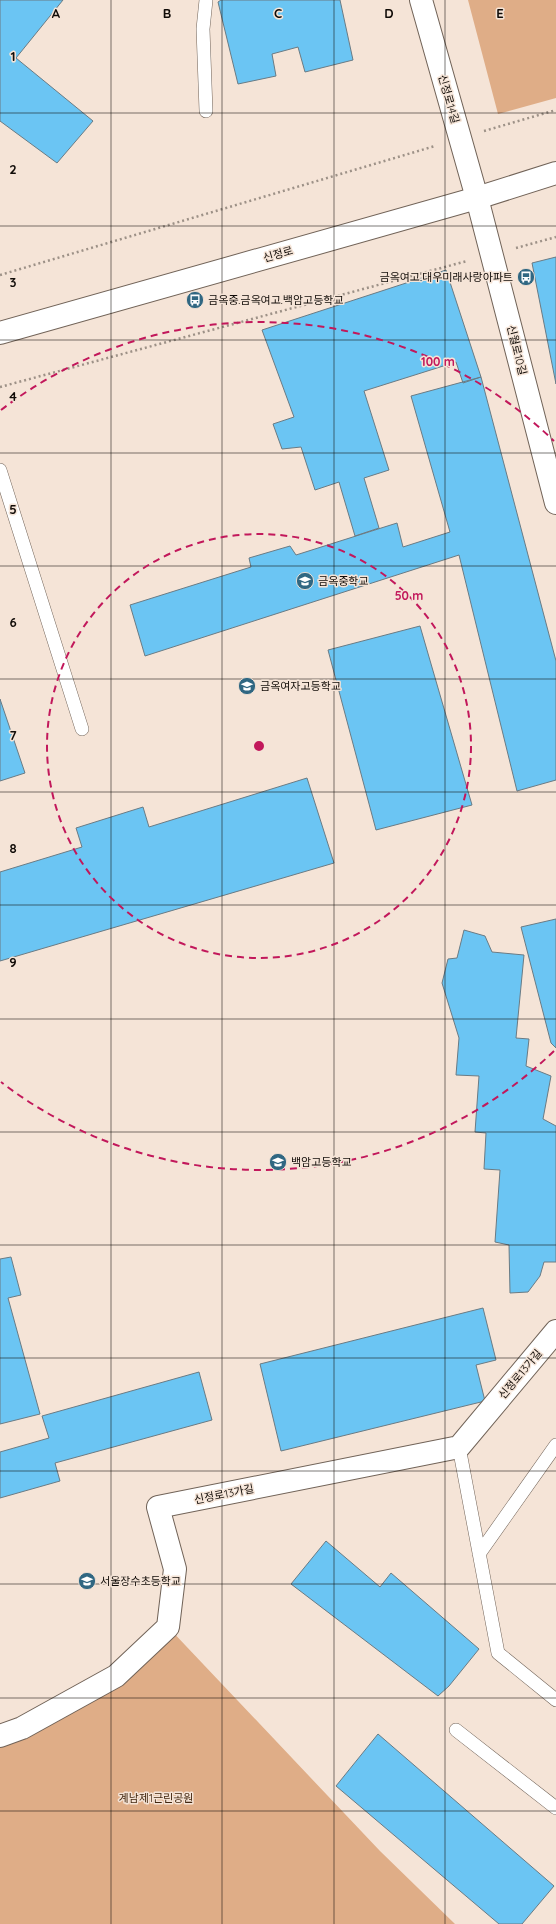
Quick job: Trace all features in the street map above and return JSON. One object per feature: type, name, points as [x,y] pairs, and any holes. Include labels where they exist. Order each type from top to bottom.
[{"type":"street","name":"신정로14길","points":[[421,0],[477,198]]},
{"type":"street","name":"신정로","points":[[0,333],[477,198],[556,173]]},
{"type":"street","name":"신월로10길","points":[[477,198],[556,503]]},
{"type":"street","name":"신정로13가길","points":[[0,1736],[22,1728],[116,1676],[168,1627],[175,1569],[158,1507],[459,1448],[556,1331]]},
{"type":"lane","points":[[206,0],[203,29],[206,111]]},
{"type":"lane","points":[[0,470],[82,729]]},
{"type":"lane","points":[[480,1554],[556,1445]]},
{"type":"lane","points":[[459,1448],[498,1653],[556,1700]]},
{"type":"lane","points":[[456,1730],[556,1808]]},
{"type":"path","points":[[0,275],[556,110]]},
{"type":"path","points":[[0,387],[556,237]]},
{"type":"green space","points":[[468,0],[556,0],[556,98],[498,114]]},
{"type":"green space","name":"계남제1근린공원","points":[[168,1627],[380,1851],[455,1924],[0,1924],[0,1736],[22,1728]]},
{"type":"building","points":[[0,0],[63,0],[16,58],[93,121],[57,163],[0,121]]},
{"type":"building","points":[[221,0],[340,0],[353,60],[305,72],[298,47],[272,54],[276,76],[238,84],[218,2]]},
{"type":"building","points":[[556,257],[556,384],[532,263]]},
{"type":"building","points":[[446,270],[481,377],[463,383],[456,362],[364,391],[389,470],[364,478],[379,528],[355,536],[339,482],[315,490],[301,447],[282,449],[273,424],[294,417],[262,330]]},
{"type":"building","points":[[481,377],[556,661],[556,780],[517,791],[459,555],[145,656],[130,605],[251,567],[249,558],[290,546],[296,555],[397,523],[403,547],[450,532],[411,396]]},
{"type":"building","points":[[420,626],[472,805],[376,830],[328,650]]},
{"type":"building","points":[[0,699],[25,773],[0,781]]},
{"type":"building","points":[[307,778],[334,863],[0,961],[0,872],[82,847],[76,828],[143,807],[149,827]]},
{"type":"building","points":[[556,919],[556,1048],[551,1043],[521,927]]},
{"type":"building","points":[[464,930],[485,936],[492,952],[524,955],[516,1038],[529,1039],[526,1066],[551,1076],[543,1119],[556,1126],[556,1262],[544,1262],[540,1276],[528,1292],[510,1293],[509,1245],[495,1242],[500,1170],[484,1169],[486,1133],[475,1132],[479,1076],[456,1075],[459,1038],[442,983],[448,959],[457,958]]},
{"type":"building","points":[[11,1257],[21,1295],[8,1298],[40,1414],[0,1424],[0,1259]]},
{"type":"building","points":[[483,1308],[496,1360],[476,1365],[485,1401],[281,1451],[260,1364]]},
{"type":"building","points":[[199,1372],[212,1420],[55,1463],[60,1481],[0,1498],[0,1452],[49,1438],[42,1416]]},
{"type":"building","points":[[326,1541],[380,1587],[391,1573],[479,1649],[449,1686],[438,1696],[291,1584]]},
{"type":"building","points":[[378,1734],[554,1886],[522,1924],[499,1924],[336,1786]]},
{"type":"place","name":"금옥여고.대우미래사랑아파트","points":[[526,277]]},
{"type":"place","name":"금옥중.금옥여고.백암고등학교","points":[[195,300]]},
{"type":"place","name":"금옥중학교","points":[[305,581]]},
{"type":"place","name":"금옥여자고등학교","points":[[247,686]]},
{"type":"place","name":"백암고등학교","points":[[278,1162]]},
{"type":"place","name":"서울장수초등학교","points":[[87,1581]]}]
